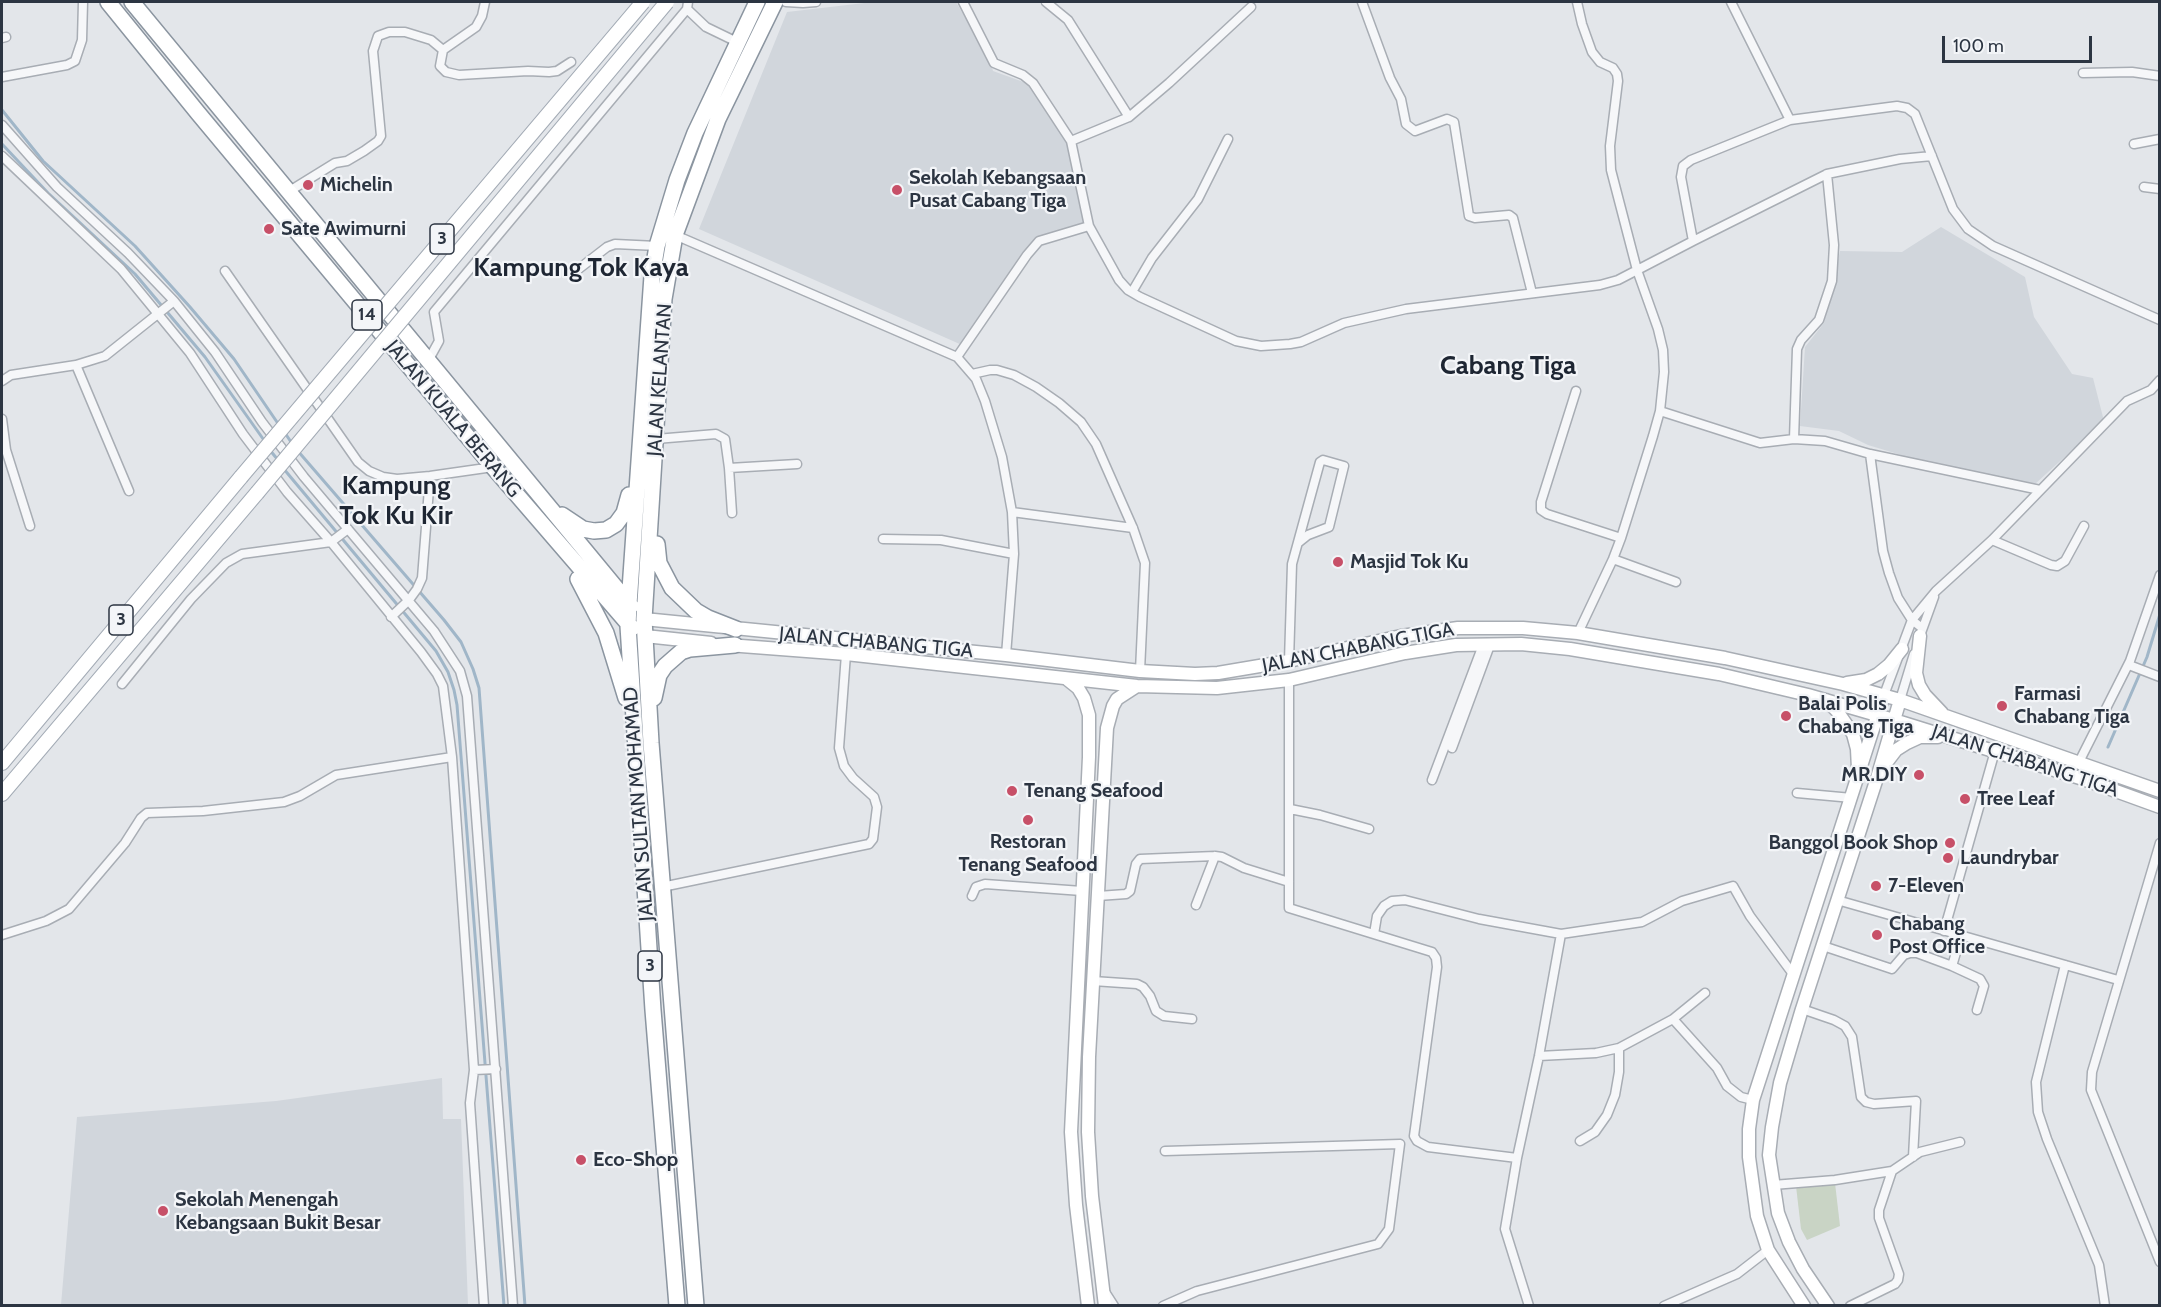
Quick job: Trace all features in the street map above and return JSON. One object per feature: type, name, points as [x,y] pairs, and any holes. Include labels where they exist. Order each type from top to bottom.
[{"type":"highway","name":"JALAN KUALA BERANG","points":[[108,2],[198,114],[561,548],[628,626],[645,636]]},
{"type":"highway","name":"JALAN KUALA BERANG","points":[[132,2],[529,484],[644,619]]},
{"type":"highway","name":"JALAN KELANTAN","points":[[628,626],[638,456],[652,276],[657,246],[677,180],[695,133],[757,2]]},
{"type":"highway","name":"JALAN KELANTAN","points":[[645,636],[644,619],[664,299],[675,236],[718,119],[775,2]]},
{"type":"highway","points":[[172,50],[169,67],[198,114]]},
{"type":"highway","points":[[529,484],[569,521],[583,529],[606,530],[616,524],[624,513],[638,456]]},
{"type":"highway","points":[[653,496],[659,562],[665,577],[672,588],[696,611],[736,629]]},
{"type":"highway","points":[[561,548],[596,610],[614,654],[630,717],[637,766]]},
{"type":"highway","name":"JALAN SULTAN MOHAMAD","points":[[628,626],[653,1010],[677,1305]]},
{"type":"highway","name":"JALAN SULTAN MOHAMAD","points":[[645,636],[662,887],[696,1305]]},
{"type":"highway","points":[[651,742],[654,689],[664,666],[681,652],[690,649],[735,645]]},
{"type":"main road","name":"3","points":[[2,763],[643,2]]},
{"type":"main road","name":"3","points":[[2,794],[667,2]]},
{"type":"main road","name":"JALAN CHABANG TIGA","points":[[644,619],[1140,671],[1195,674],[1218,673],[1289,661],[1401,636],[1458,628],[1523,628],[1578,633],[1725,658],[1884,695],[2160,790]]},
{"type":"main road","points":[[1921,632],[1916,673],[1919,685],[1943,715]]},
{"type":"main road","name":"JALAN CHABANG TIGA","points":[[645,636],[846,654],[1137,686],[1217,688],[1289,680],[1405,653],[1456,645],[1521,644],[1570,649],[1719,674],[1826,700],[2080,778],[2160,807]]},
{"type":"main road","points":[[1843,684],[1866,680],[1878,674],[1902,650]]},
{"type":"main road","points":[[1066,679],[1078,688],[1089,715],[1089,757],[1071,1132],[1076,1205],[1088,1304]]},
{"type":"main road","points":[[1105,1305],[1092,1196],[1088,1132],[1089,1058],[1107,728],[1117,699],[1137,686]]},
{"type":"main road","points":[[1804,1305],[1768,1250],[1757,1216],[1749,1157],[1749,1129],[1753,1100],[1884,695]]},
{"type":"main road","points":[[1826,700],[1853,734],[1858,764],[1857,782]]},
{"type":"main road","points":[[1828,1305],[1803,1269],[1778,1213],[1769,1155],[1772,1127],[1780,1083],[1802,1009],[1900,700]]},
{"type":"main road","points":[[1878,773],[1896,750],[1907,743],[1920,737],[1951,738]]},
{"type":"main road","points":[[1086,807],[1102,808]]},
{"type":"street","points":[[2,77],[67,65],[75,61],[80,53],[82,40],[83,2]]},
{"type":"street","points":[[485,2],[482,16],[476,27],[443,50],[440,66],[442,70],[459,75],[549,72],[557,71],[571,62]]},
{"type":"street","points":[[786,2],[816,2]]},
{"type":"street","points":[[963,2],[994,63],[1023,75],[1033,82],[1071,141],[1089,226],[1119,280],[1132,292],[1236,341],[1261,346],[1301,342],[1344,323],[1406,309],[1600,285],[1618,280],[1816,178],[1900,159],[1932,156]]},
{"type":"street","points":[[1046,2],[1068,20],[1129,117]]},
{"type":"street","points":[[1362,2],[1390,78],[1401,99],[1407,124],[1415,131],[1447,119],[1454,122],[1469,216],[1475,218],[1509,215],[1513,218],[1532,293]]},
{"type":"street","points":[[1577,2],[1592,52],[1600,62],[1613,68],[1617,74],[1610,164],[1637,270],[1663,350],[1664,372],[1660,411],[1614,560],[1578,633]]},
{"type":"street","points":[[1731,2],[1790,120]]},
{"type":"street","points":[[428,361],[439,341],[434,312],[687,5],[706,27],[737,42]]},
{"type":"street","points":[[1071,141],[1129,117],[1251,7]]},
{"type":"street","points":[[288,192],[335,163],[347,161],[378,141],[381,136],[373,51],[378,36],[389,32],[405,32],[431,40],[443,50]]},
{"type":"street","points":[[2083,73],[2132,72],[2160,76]]},
{"type":"street","points":[[1693,241],[1681,177],[1683,166],[1691,160],[1790,120],[1897,106],[1907,108],[1915,114],[1953,209],[1964,224],[1979,238],[2160,320]]},
{"type":"street","points":[[2,125],[57,187],[128,253],[215,352],[393,615],[437,674],[443,686],[513,1305]]},
{"type":"street","points":[[1132,292],[1152,258],[1198,199],[1228,139]]},
{"type":"street","points":[[2134,144],[2160,139]]},
{"type":"street","points":[[2,156],[121,269],[190,353],[243,434],[287,492],[340,536],[406,603],[451,654],[464,683],[485,1070],[470,1103],[484,1305]]},
{"type":"street","points":[[1794,439],[1797,349],[1801,340],[1819,320],[1832,281],[1834,245],[1827,174]]},
{"type":"street","points":[[2144,188],[2160,189]]},
{"type":"street","points":[[957,357],[1039,241],[1089,226]]},
{"type":"street","points":[[675,236],[957,357],[976,379],[986,401],[1002,457],[1012,512],[1014,554],[1006,656]]},
{"type":"street","points":[[576,271],[607,247],[615,244],[657,246]]},
{"type":"street","points":[[225,271],[358,462],[369,471],[396,479],[493,467]]},
{"type":"street","points":[[2,381],[10,375],[76,365],[105,356],[172,303]]},
{"type":"street","points":[[76,365],[129,491]]},
{"type":"street","points":[[972,374],[990,370],[1014,375],[1036,387],[1081,422],[1096,444],[1133,528],[1145,563],[1140,671]]},
{"type":"street","points":[[1884,695],[1912,620],[1936,591],[1992,540],[2127,401],[2151,390],[2160,380]]},
{"type":"street","points":[[1576,391],[1541,502],[1541,510],[1621,538]]},
{"type":"street","points":[[1660,411],[1760,443],[1794,439],[1825,441],[1870,454],[2040,490]]},
{"type":"street","points":[[2,419],[6,450],[30,526]]},
{"type":"street","points":[[656,439],[716,434],[724,439],[729,468],[732,513]]},
{"type":"street","points":[[1870,454],[1889,573],[1898,598],[1921,632]]},
{"type":"street","points":[[1289,661],[1292,564],[1320,462],[1323,460],[1344,466],[1329,527],[1308,535],[1298,543]]},
{"type":"street","points":[[729,468],[797,464]]},
{"type":"street","points":[[393,615],[417,589],[424,564],[430,476]]},
{"type":"street","points":[[1012,512],[1133,528]]},
{"type":"street","points":[[1992,540],[2051,566],[2057,566],[2065,561],[2084,526]]},
{"type":"street","points":[[122,684],[191,599],[226,563],[242,554],[340,536]]},
{"type":"street","points":[[883,538],[941,540],[1014,554]]},
{"type":"street","points":[[1614,560],[1676,582]]},
{"type":"street","points":[[2082,764],[2129,665],[2160,575]]},
{"type":"street","points":[[1900,700],[1936,591]]},
{"type":"street","points":[[1452,748],[1486,645]]},
{"type":"street","points":[[1432,780],[1486,645]]},
{"type":"street","points":[[662,887],[869,844],[873,838],[877,807],[874,797],[848,772],[839,748],[846,654]]},
{"type":"street","points":[[2129,665],[2155,675]]},
{"type":"street","points":[[1289,680],[1289,908],[1432,952],[1436,958],[1414,1136],[1417,1141],[1428,1147],[1517,1158]]},
{"type":"street","points":[[1944,931],[1995,751]]},
{"type":"street","points":[[2,935],[46,921],[69,909],[125,843],[141,818],[147,813],[203,811],[284,802],[300,796],[336,775],[452,757]]},
{"type":"street","points":[[1797,793],[1852,798]]},
{"type":"street","points":[[1290,809],[1368,829]]},
{"type":"street","points":[[2160,843],[2092,1072],[2091,1090],[2160,1262]]},
{"type":"street","points":[[1098,896],[1126,894],[1130,891],[1136,864],[1140,859],[1215,856],[1252,871],[1289,882]]},
{"type":"street","points":[[1196,905],[1215,856]]},
{"type":"street","points":[[972,896],[976,887],[985,884],[1082,891]]},
{"type":"street","points":[[1374,933],[1377,916],[1384,906],[1392,901],[1405,900],[1479,919],[1561,934],[1642,922],[1682,901],[1733,886],[1750,916],[1793,974]]},
{"type":"street","points":[[1837,900],[2118,980]]},
{"type":"street","points":[[1529,1305],[1505,1229],[1561,934]]},
{"type":"street","points":[[1952,966],[1961,936]]},
{"type":"street","points":[[1823,946],[1892,969],[1904,955],[1910,953],[1917,953],[1952,966],[1980,979],[1984,986],[1977,1010]]},
{"type":"street","points":[[2065,965],[2036,1082],[2038,1112],[2098,1265],[2104,1305]]},
{"type":"street","points":[[1093,981],[1137,984],[1143,987],[1150,996],[1156,1011],[1164,1016],[1192,1019]]},
{"type":"street","points":[[1539,1056],[1596,1053],[1619,1048],[1673,1018],[1705,993]]},
{"type":"street","points":[[1802,1009],[1834,1020],[1845,1026],[1852,1036],[1861,1097],[1866,1102],[1874,1104],[1916,1101],[1913,1157]]},
{"type":"street","points":[[1673,1018],[1717,1068],[1727,1086],[1741,1097],[1753,1100]]},
{"type":"street","points":[[1580,1141],[1595,1132],[1607,1115],[1615,1095],[1619,1072],[1619,1048]]},
{"type":"street","points":[[1773,1185],[1835,1180],[1892,1171],[1920,1152],[1960,1142]]},
{"type":"street","points":[[1163,1305],[1197,1291],[1378,1244],[1389,1229],[1400,1144],[1165,1150]]},
{"type":"street","points":[[1850,1305],[1895,1284],[1898,1280],[1899,1274],[1879,1218],[1879,1210],[1892,1171]]},
{"type":"street","points":[[1664,1305],[1737,1274],[1768,1250]]},
{"type":"street","points":[[1103,1289],[1114,1305]]},
{"type":"shaded area","name":"Sekolah Kebangsaan Pusat Cabang Tiga","points":[[873,2],[956,2],[989,58],[993,71],[1029,84],[1070,142],[1084,225],[1035,241],[962,345],[699,229],[787,12]]},
{"type":"shaded area","points":[[1941,227],[2025,277],[2034,317],[2072,374],[2093,378],[2104,421],[2035,484],[1921,461],[1868,445],[1839,431],[1800,426],[1805,347],[1824,323],[1840,251],[1902,252]]},
{"type":"shaded area","points":[[442,1078],[443,1119],[461,1119],[468,1305],[61,1305],[77,1117],[276,1101]]},
{"type":"green space","points":[[1835,1183],[1840,1226],[1807,1240],[1801,1229],[1796,1186]]},
{"type":"waterway","points":[[2,110],[43,161],[135,246],[190,307],[234,359],[279,425]]},
{"type":"waterway","points":[[2,144],[48,193],[135,274],[205,357],[266,443]]},
{"type":"waterway","points":[[285,433],[293,445]]},
{"type":"waterway","points":[[269,449],[278,460]]},
{"type":"waterway","points":[[297,450],[461,642],[479,688],[525,1306]]},
{"type":"waterway","points":[[283,468],[436,651],[448,672],[454,690],[504,1306]]},
{"type":"waterway","points":[[2108,747],[2147,657],[2160,614]]},
{"type":"place","name":"Michelin","points":[[308,185]]},
{"type":"place","name":"Sekolah Kebangsaan Pusat Cabang Tiga","points":[[897,190]]},
{"type":"place","name":"Sate Awimurni","points":[[269,229]]},
{"type":"place","name":"Masjid Tok Ku","points":[[1338,562]]},
{"type":"place","name":"Farmasi Chabang Tiga","points":[[2002,706]]},
{"type":"place","name":"Balai Polis Chabang Tiga","points":[[1786,716]]},
{"type":"place","name":"MR.DIY","points":[[1919,775]]},
{"type":"place","name":"Tenang Seafood","points":[[1012,791]]},
{"type":"place","name":"Tree Leaf","points":[[1965,799]]},
{"type":"place","name":"Restoran Tenang Seafood","points":[[1028,820]]},
{"type":"place","name":"Banggol Book Shop","points":[[1950,843]]},
{"type":"place","name":"Laundrybar","points":[[1948,858]]},
{"type":"place","name":"7-Eleven","points":[[1876,886]]},
{"type":"place","name":"Chabang Post Office","points":[[1877,935]]},
{"type":"place","name":"Eco-Shop","points":[[581,1160]]},
{"type":"place","name":"Sekolah Menengah Kebangsaan Bukit Besar","points":[[163,1211]]},
{"type":"district","name":"Kampung Tok Kaya","points":[[581,268]]},
{"type":"district","name":"Cabang Tiga","points":[[1508,366]]},
{"type":"district","name":"Kampung Tok Ku Kir","points":[[396,501]]}]
